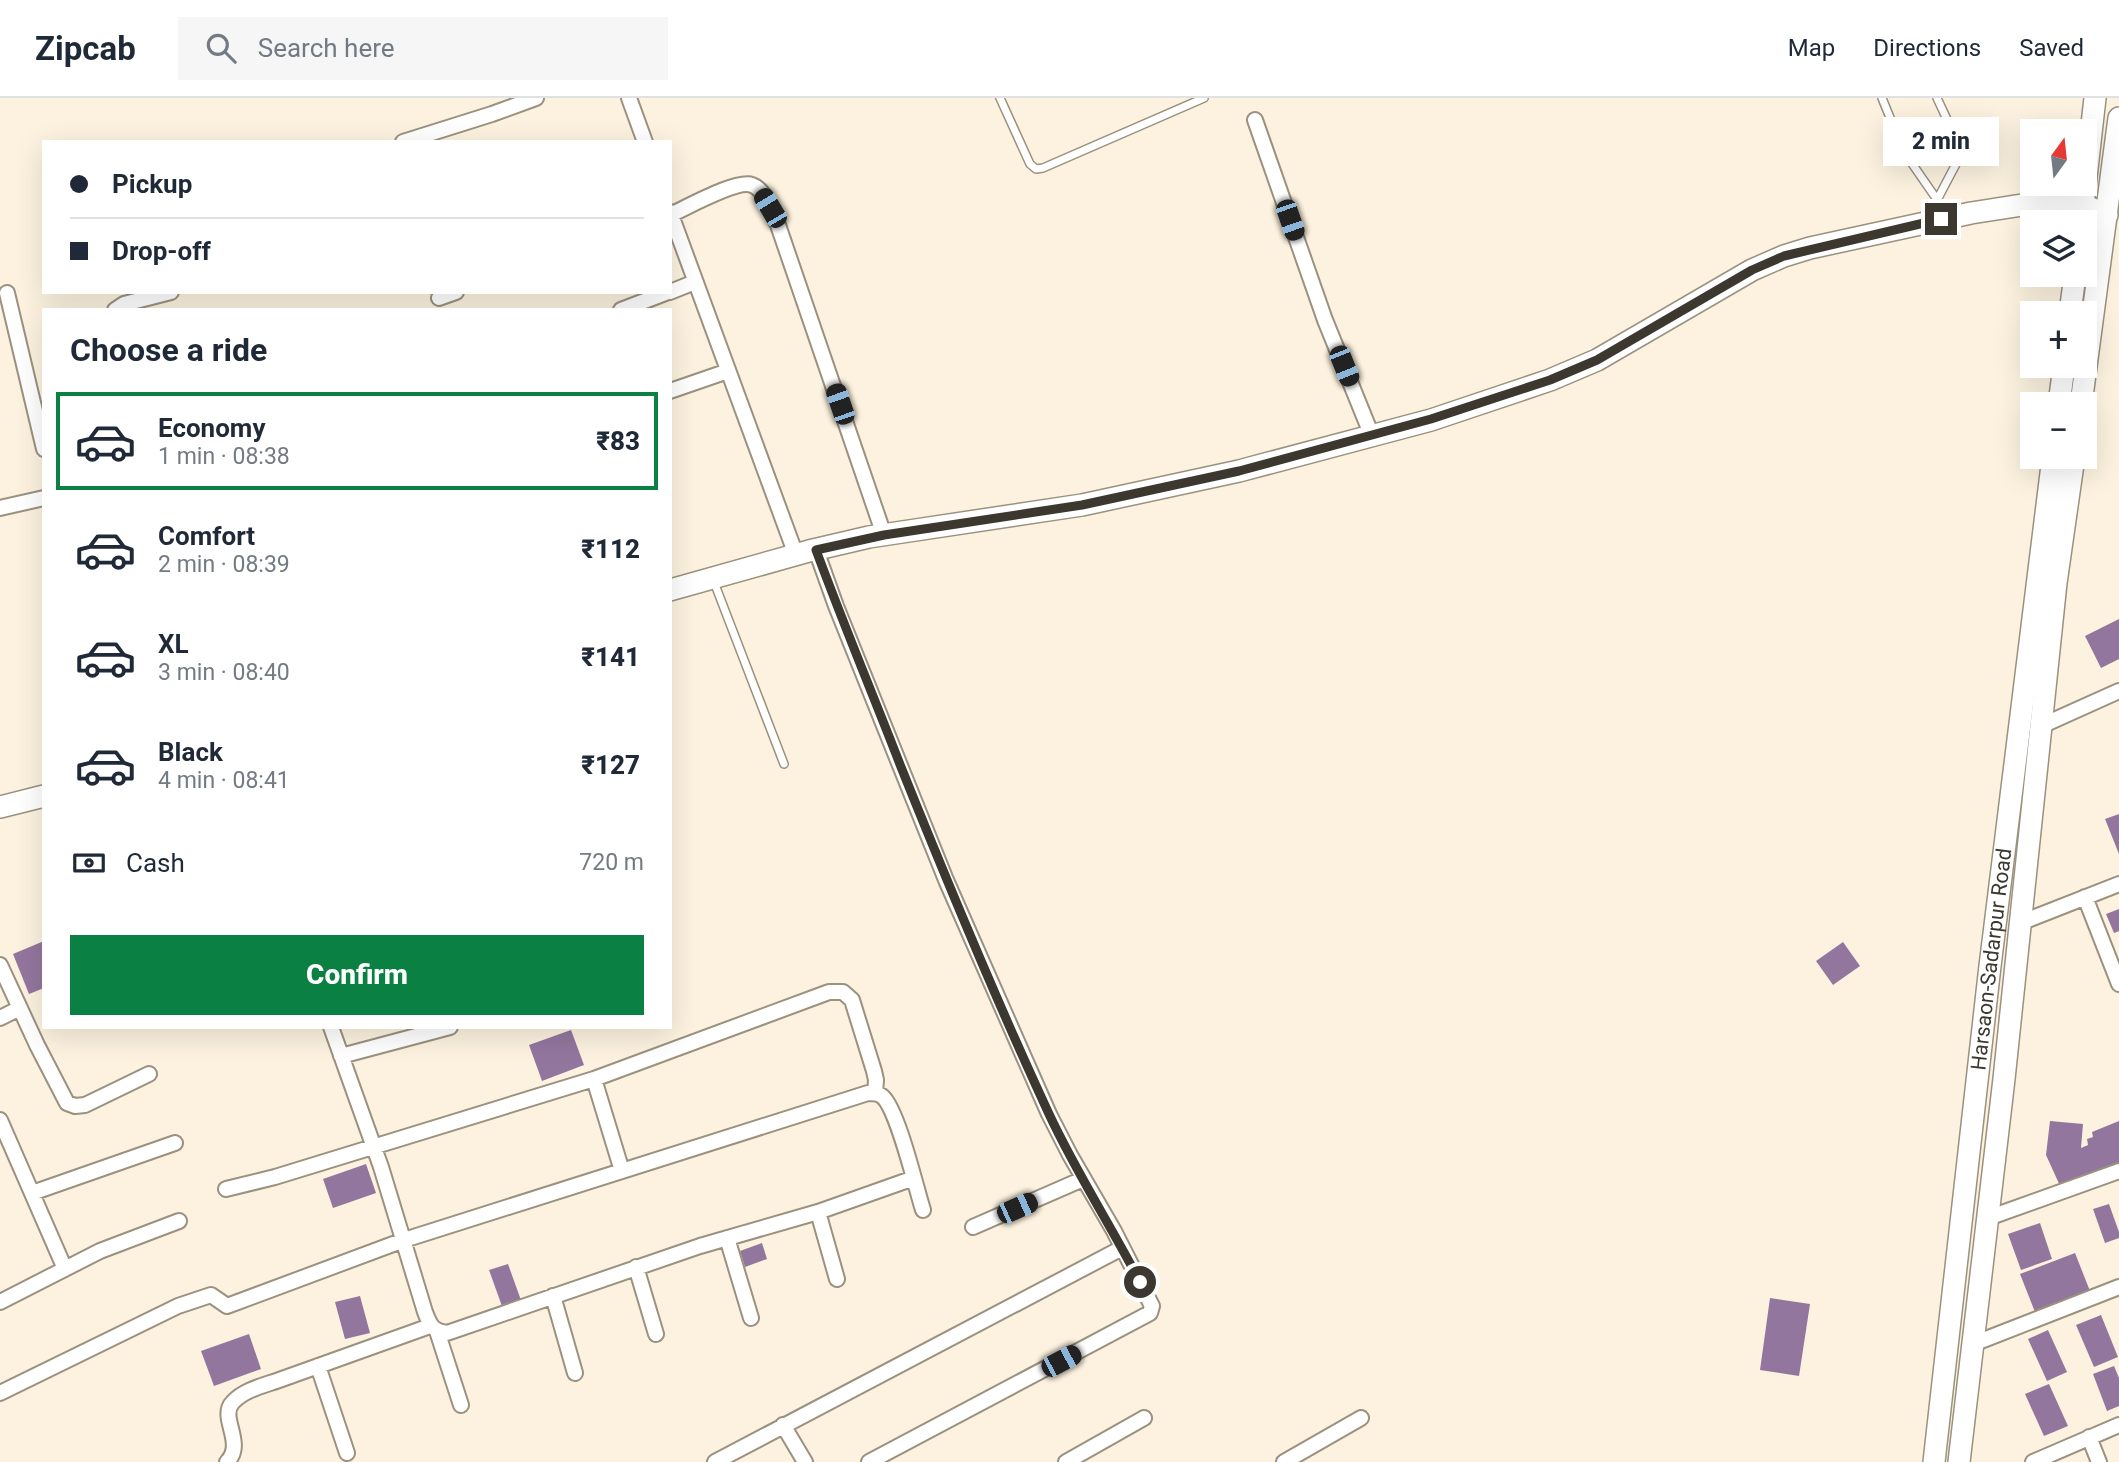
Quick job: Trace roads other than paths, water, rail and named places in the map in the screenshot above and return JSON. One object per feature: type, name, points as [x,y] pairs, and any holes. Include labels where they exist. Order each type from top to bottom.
[{"type":"street","points":[[409,140],[536,98]]},
{"type":"street","points":[[629,98],[644,140]]},
{"type":"street","points":[[2082,210],[2095,98]]},
{"type":"street","points":[[2083,392],[2113,217],[2119,118]]},
{"type":"street","points":[[1255,120],[1325,320],[1372,436]]},
{"type":"street","points":[[672,214],[737,185],[753,185],[760,191],[778,225],[884,535]]},
{"type":"street","points":[[672,589],[806,552],[884,535],[1082,505],[1239,471],[1372,436],[1532,387],[1597,360],[1752,270],[1784,256],[1943,209],[2048,201],[2072,210]]},
{"type":"street","points":[[672,217],[727,371],[806,552],[844,626],[946,880],[1049,1114],[1152,1306],[1150,1313],[869,1462]]},
{"type":"street","points":[[672,291],[695,282]]},
{"type":"street","points":[[7,293],[42,441]]},
{"type":"street","points":[[118,308],[163,294]]},
{"type":"street","points":[[439,298],[450,294]]},
{"type":"street","points":[[626,308],[664,294]]},
{"type":"street","points":[[672,390],[727,371]]},
{"type":"street","name":"Harsaon-Sadarpur Road","points":[[1934,1462],[1990,966],[2052,469]]},
{"type":"street","name":"Harsaon-Sadarpur Road","points":[[1959,1462],[2056,583],[2072,469]]},
{"type":"street","points":[[0,508],[42,498]]},
{"type":"street","points":[[2041,726],[2119,691]]},
{"type":"street","points":[[0,807],[42,796]]},
{"type":"street","points":[[2020,923],[2119,884]]},
{"type":"street","points":[[2085,897],[2119,984]]},
{"type":"street","points":[[0,965],[67,1103],[85,1105],[149,1074]]},
{"type":"street","points":[[226,1189],[275,1177],[594,1079],[829,992],[843,992],[852,1000],[874,1071],[875,1093]]},
{"type":"street","points":[[0,1018],[20,1008]]},
{"type":"street","points":[[332,1029],[461,1405]]},
{"type":"street","points":[[341,1056],[442,1029]]},
{"type":"street","points":[[594,1079],[622,1171]]},
{"type":"street","points":[[0,1393],[178,1306],[211,1295],[227,1306],[404,1240],[868,1093],[884,1098],[890,1107],[923,1210]]},
{"type":"street","points":[[0,1120],[65,1269]]},
{"type":"street","points":[[32,1193],[175,1143]]},
{"type":"street","points":[[1988,1218],[2119,1171]]},
{"type":"street","points":[[226,1462],[231,1458],[234,1448],[228,1414],[230,1404],[248,1392],[318,1366],[434,1329],[447,1333],[636,1268],[818,1212],[914,1178]]},
{"type":"street","points":[[973,1227],[1083,1179]]},
{"type":"street","points":[[818,1212],[837,1279]]},
{"type":"street","points":[[0,1302],[100,1251],[179,1221]]},
{"type":"street","points":[[727,1238],[751,1318]]},
{"type":"street","points":[[715,1462],[1122,1248]]},
{"type":"street","points":[[636,1268],[656,1334]]},
{"type":"street","points":[[1973,1344],[2119,1287]]},
{"type":"street","points":[[553,1296],[575,1373]]},
{"type":"street","points":[[318,1366],[347,1453]]},
{"type":"street","points":[[1066,1462],[1144,1418]]},
{"type":"street","points":[[1284,1462],[1361,1418]]},
{"type":"street","points":[[783,1425],[805,1462]]},
{"type":"street","points":[[2033,1462],[2119,1425]]},
{"type":"street","points":[[2090,1437],[2099,1462]]},
{"type":"lane","points":[[1000,98],[1030,164],[1036,169],[1204,98]]},
{"type":"lane","points":[[1882,98],[1904,152],[1943,209]]},
{"type":"lane","points":[[1937,98],[1958,143],[1956,164],[1943,209]]},
{"type":"lane","points":[[713,578],[784,764]]}]
